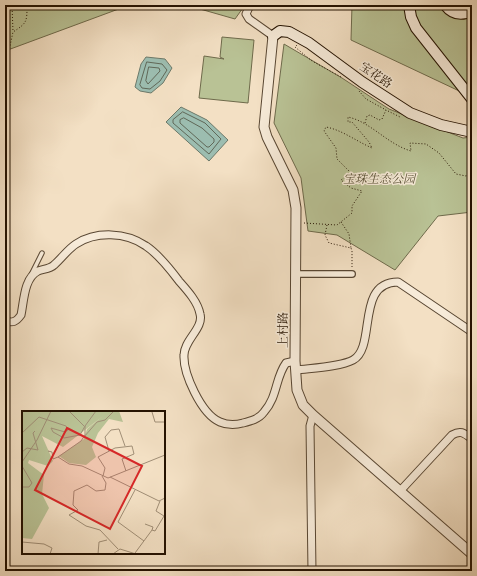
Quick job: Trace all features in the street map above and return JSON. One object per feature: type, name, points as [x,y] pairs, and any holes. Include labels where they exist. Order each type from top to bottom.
[{"type":"main road","points":[[409,5],[411,17],[416,28],[472,99]]},
{"type":"main road","points":[[445,5],[455,13],[465,14],[472,10]]},
{"type":"main road","name":"宝花路","points":[[273,36],[280,31],[289,32],[302,39],[410,113],[441,125],[469,132]]},
{"type":"street","points":[[250,5],[246,14],[249,19],[273,36]]},
{"type":"street","name":"上村路","points":[[273,36],[264,127],[267,137],[293,190],[296,208],[296,390],[303,405],[313,415],[401,490],[472,554]]},
{"type":"street","points":[[5,321],[12,323],[17,320],[20,315],[29,278],[38,271],[53,266],[74,245],[91,237],[110,235],[146,246],[178,280],[200,312],[201,320],[186,345],[184,354],[186,373],[193,390],[209,414],[219,422],[230,424],[241,424],[254,421],[264,413],[278,385],[280,372],[286,363],[295,366],[346,363],[354,360],[363,351],[372,300],[385,285],[392,282],[398,282],[471,330]]},
{"type":"street","points":[[296,274],[352,274]]},
{"type":"street","points":[[312,571],[310,426],[313,415]]},
{"type":"street","points":[[401,490],[452,435],[458,432],[463,432],[472,439]]},
{"type":"lane","points":[[29,278],[42,253]]},
{"type":"path","points":[[5,69],[13,32],[12,5]]},
{"type":"path","points":[[13,32],[25,24],[27,19],[27,5]]},
{"type":"path","points":[[302,39],[296,47],[312,61],[342,78]]},
{"type":"path","points":[[357,88],[366,99],[402,118]]},
{"type":"path","points":[[364,123],[367,116],[370,115],[379,120],[382,119],[386,110]]},
{"type":"path","points":[[296,223],[337,225],[352,213],[352,206],[362,191],[351,188],[341,180],[351,173],[337,159],[336,148],[324,131],[326,127],[338,129],[353,140],[372,148],[369,142],[352,122],[348,122],[348,117],[364,123],[382,137],[411,152],[410,143],[426,144],[439,153],[456,174],[466,176],[472,173]]},
{"type":"path","points":[[341,222],[349,234],[352,251],[352,274]]},
{"type":"path","points":[[327,224],[325,235],[329,243],[351,248]]},
{"type":"green space","points":[[5,5],[125,5],[124,7],[5,51]]},
{"type":"green space","points":[[186,5],[245,5],[235,19]]},
{"type":"green space","points":[[352,5],[472,5],[472,97],[351,40]]},
{"type":"green space","points":[[222,37],[254,40],[248,103],[199,98],[204,56],[224,59],[220,57]]},
{"type":"green space","name":"宝珠生态公园","points":[[284,44],[342,78],[389,109],[463,138],[472,137],[472,212],[438,216],[395,270],[337,235],[308,231],[301,178],[274,123]]},
{"type":"water","points":[[146,57],[165,59],[172,68],[163,83],[151,93],[140,91],[135,87],[141,64]]},
{"type":"water","points":[[181,107],[207,120],[228,140],[209,161],[166,122]]}]
